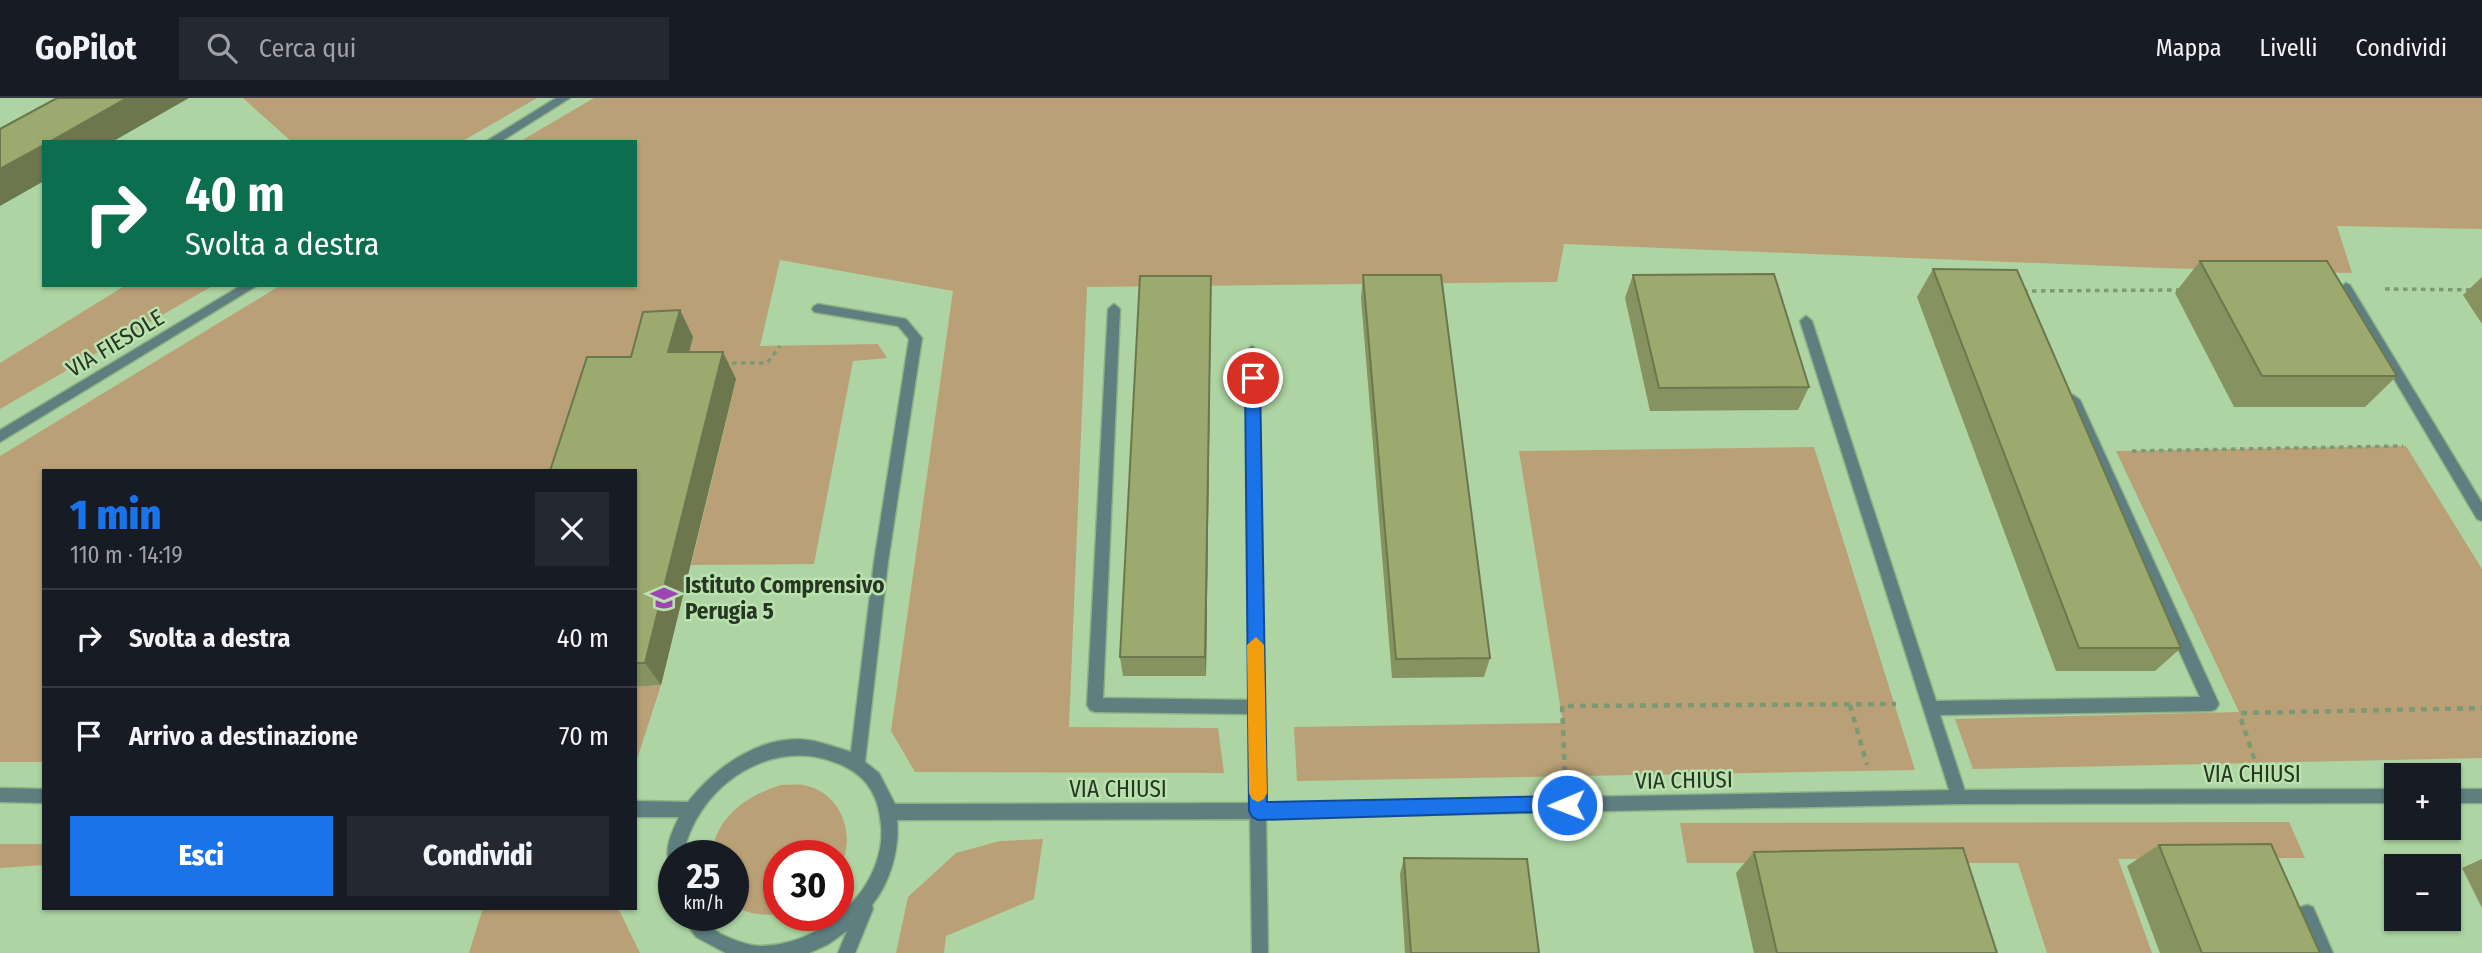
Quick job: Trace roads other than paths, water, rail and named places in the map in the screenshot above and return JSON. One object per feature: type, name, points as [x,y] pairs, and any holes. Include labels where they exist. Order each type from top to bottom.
[{"type":"street","points":[[494,140],[564,98]]},
{"type":"street","name":"VIA FIESOLE","points":[[0,436],[249,287]]},
{"type":"street","points":[[2346,288],[2482,515]]},
{"type":"street","points":[[818,309],[902,322],[916,338],[881,562],[858,762]]},
{"type":"street","points":[[1114,309],[1095,705],[1256,707]]},
{"type":"street","points":[[1806,321],[1959,797]]},
{"type":"street","points":[[1252,351],[1260,953]]},
{"type":"street","points":[[1930,708],[2211,704],[2068,391]]},
{"type":"street","points":[[678,840],[691,810],[712,784],[739,764],[770,751],[802,747],[831,751],[858,762],[878,784],[890,812],[892,839],[886,867],[846,953]]},
{"type":"street","points":[[0,795],[42,796]]},
{"type":"street","name":"VIA CHIUSI","points":[[890,812],[1258,811],[1959,797],[2384,796]]},
{"type":"street","points":[[2461,796],[2482,796]]},
{"type":"street","points":[[637,809],[691,810]]},
{"type":"street","points":[[764,953],[790,951],[822,939],[850,919],[872,894]]},
{"type":"street","points":[[2307,913],[2325,953]]},
{"type":"street","points":[[700,931],[725,947],[756,953]]},
{"type":"place","name":"Istituto Comprensivo Perugia 5","points":[[664,598]]}]
